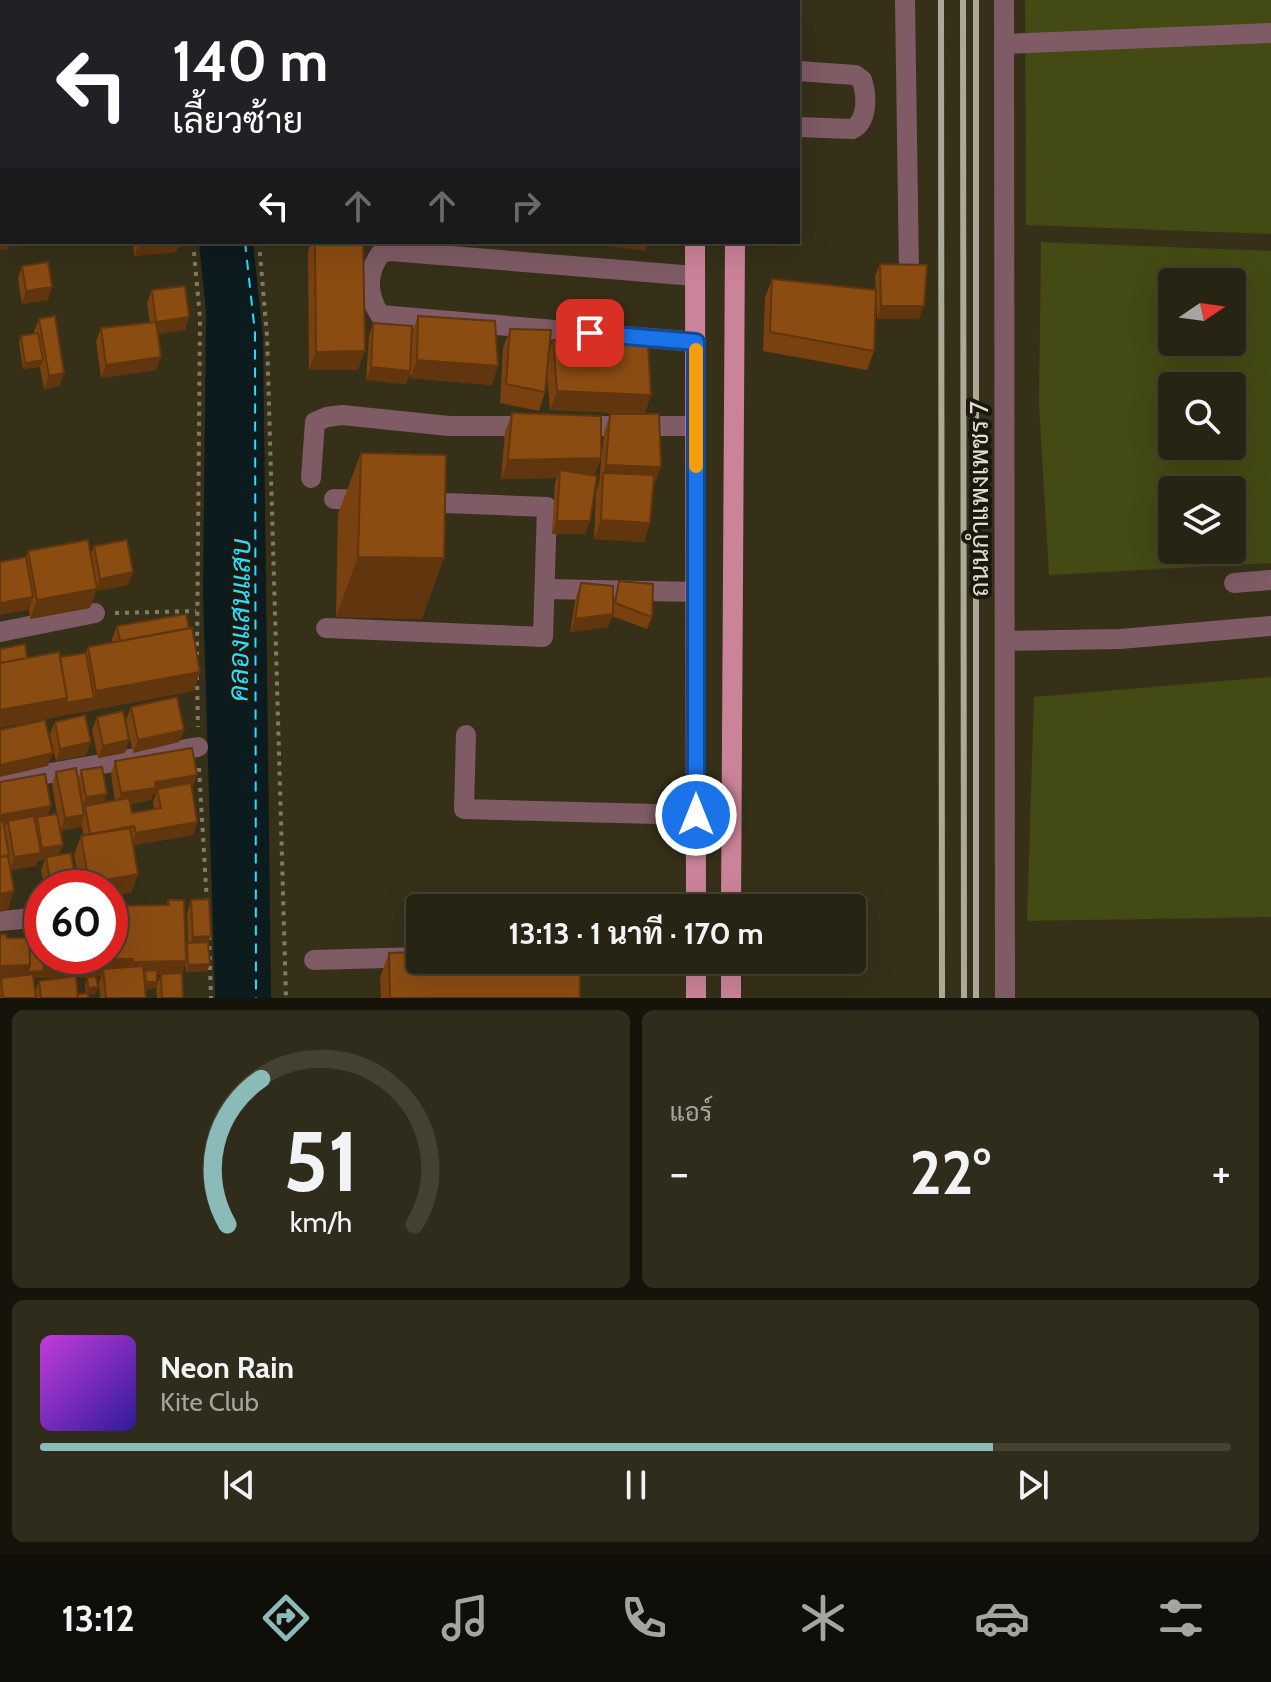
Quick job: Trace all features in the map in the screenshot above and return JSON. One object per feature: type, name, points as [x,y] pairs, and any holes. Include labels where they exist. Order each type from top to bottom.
[{"type":"main road","points":[[695,244],[696,894]]},
{"type":"main road","points":[[731,894],[735,244]]},
{"type":"main road","points":[[696,974],[696,998]]},
{"type":"main road","points":[[731,974],[731,998]]},
{"type":"street","points":[[905,0],[909,274]]},
{"type":"street","name":"ถนนกำแพงเพชร 7","points":[[1004,0],[1005,998]]},
{"type":"street","points":[[1004,44],[1271,33]]},
{"type":"street","points":[[800,71],[855,75],[862,80],[865,88],[863,121],[859,126],[852,129],[800,127]]},
{"type":"street","points":[[695,276],[390,251],[381,253],[377,258],[370,273],[370,293],[380,315],[696,342]]},
{"type":"street","points":[[311,478],[315,422],[327,417],[342,415],[449,426],[696,426]]},
{"type":"street","points":[[326,628],[543,637],[547,507],[334,499]]},
{"type":"street","points":[[1234,583],[1271,580]]},
{"type":"street","points":[[545,589],[696,592]]},
{"type":"street","points":[[0,632],[95,613]]},
{"type":"street","points":[[1005,641],[1120,639],[1271,626]]},
{"type":"street","points":[[466,735],[464,809],[696,815]]},
{"type":"street","points":[[0,782],[198,747]]},
{"type":"street","points":[[0,921],[24,919]]},
{"type":"street","points":[[314,960],[406,957]]},
{"type":"path","points":[[193,244],[200,318],[197,656]]},
{"type":"path","points":[[259,244],[267,336],[286,998]]},
{"type":"path","points":[[95,613],[196,611]]},
{"type":"path","points":[[194,906],[208,906],[198,747],[197,671]]},
{"type":"path","points":[[208,921],[211,998]]},
{"type":"green space","points":[[1025,0],[1271,0],[1271,234],[1026,225]]},
{"type":"green space","points":[[1041,242],[1271,251],[1271,563],[1049,575],[1039,405]]},
{"type":"green space","points":[[1271,677],[1271,917],[1027,921],[1034,697]]},
{"type":"water","name":"คลองแสนแสบ","points":[[199,244],[253,244],[263,337],[271,998],[215,998],[203,594],[206,311]]},
{"type":"building","points":[[315,244],[363,244],[365,351],[316,352]]},
{"type":"building","points":[[48,262],[52,287],[26,291],[22,266]]},
{"type":"building","points":[[880,264],[927,265],[924,306],[881,306]]},
{"type":"building","points":[[772,279],[876,290],[874,351],[770,332]]},
{"type":"building","points":[[185,286],[189,317],[156,322],[152,290]]},
{"type":"building","points":[[55,316],[64,373],[49,376],[39,319]]},
{"type":"building","points":[[418,316],[495,321],[498,366],[417,360]]},
{"type":"building","points":[[156,322],[161,357],[106,365],[101,328]]},
{"type":"building","points":[[373,323],[412,326],[410,371],[371,367]]},
{"type":"building","points":[[510,329],[551,330],[545,392],[506,384]]},
{"type":"building","points":[[38,333],[43,360],[25,363],[21,336]]},
{"type":"building","points":[[553,340],[648,344],[651,395],[557,391]]},
{"type":"building","points":[[512,413],[601,416],[601,458],[508,460]]},
{"type":"building","points":[[610,414],[659,414],[661,467],[606,465]]},
{"type":"building","points":[[361,453],[446,455],[444,558],[358,557]]},
{"type":"building","points":[[560,470],[597,476],[590,521],[557,521]]},
{"type":"building","points":[[603,473],[654,475],[650,523],[601,520]]},
{"type":"building","points":[[88,540],[97,589],[37,600],[28,551]]},
{"type":"building","points":[[127,540],[133,572],[100,579],[94,546]]},
{"type":"building","points":[[26,557],[33,597],[0,603],[0,562]]},
{"type":"building","points":[[619,581],[653,584],[652,617],[615,603]]},
{"type":"building","points":[[581,583],[613,586],[613,614],[575,619]]},
{"type":"building","points":[[186,614],[189,628],[120,641],[117,626]]},
{"type":"building","points":[[192,628],[200,672],[96,691],[88,647]]},
{"type":"building","points":[[25,644],[27,658],[0,663],[0,649]]},
{"type":"building","points":[[59,652],[67,698],[0,710],[0,663]]},
{"type":"building","points":[[86,653],[94,698],[66,703],[60,657]]},
{"type":"building","points":[[177,697],[184,730],[138,740],[131,707]]},
{"type":"building","points":[[123,711],[129,740],[103,746],[97,717]]},
{"type":"building","points":[[85,715],[91,742],[60,749],[55,722]]},
{"type":"building","points":[[45,720],[53,753],[0,765],[0,730]]},
{"type":"building","points":[[192,748],[197,775],[155,782],[156,788],[121,793],[115,761]]},
{"type":"building","points":[[102,767],[107,794],[86,797],[81,770]]},
{"type":"building","points":[[76,768],[84,815],[65,818],[56,772]]},
{"type":"building","points":[[45,774],[51,806],[0,815],[0,782]]},
{"type":"building","points":[[191,783],[197,822],[136,833],[134,826],[90,834],[85,806],[129,798],[132,813],[161,808],[157,789]]},
{"type":"building","points":[[57,814],[63,845],[42,848],[37,817]]},
{"type":"building","points":[[34,816],[41,853],[14,857],[8,821]]},
{"type":"building","points":[[0,821],[3,821],[9,855],[0,857]]},
{"type":"building","points":[[130,828],[138,874],[128,876],[128,870],[87,870],[81,836]]},
{"type":"building","points":[[71,853],[74,870],[48,870],[46,857]]},
{"type":"building","points":[[8,856],[14,891],[0,894],[0,857]]},
{"type":"building","points":[[209,899],[211,936],[193,937],[191,900]]},
{"type":"building","points":[[168,900],[184,900],[186,961],[133,962],[133,959],[128,959],[128,906],[169,905]]},
{"type":"building","points":[[0,935],[24,938],[24,965],[0,966]]},
{"type":"building","points":[[208,942],[210,964],[188,965],[187,943]]},
{"type":"building","points":[[406,952],[406,974],[580,974],[580,998],[390,998],[389,953]]},
{"type":"building","points":[[143,966],[146,998],[106,998],[104,974],[128,974],[128,967]]},
{"type":"building","points":[[157,970],[157,982],[146,982],[145,971]]},
{"type":"building","points":[[182,973],[183,998],[162,998],[161,974]]},
{"type":"building","points":[[33,974],[36,998],[3,998],[1,978]]},
{"type":"building","points":[[76,976],[78,998],[41,998],[39,981]]},
{"type":"building","points":[[96,976],[98,987],[88,988],[87,977]]},
{"type":"building","points":[[88,993],[88,998],[78,998],[78,994]]},
{"type":"ferry route","points":[[245,244],[255,333],[256,998]]},
{"type":"railway","points":[[941,0],[942,998]]},
{"type":"railway","points":[[963,0],[964,998]]},
{"type":"railway","points":[[976,0],[976,998]]},
{"type":"slow traffic","points":[[696,350],[696,466]]},
{"type":"route","points":[[590,333],[696,342],[696,815]]}]
